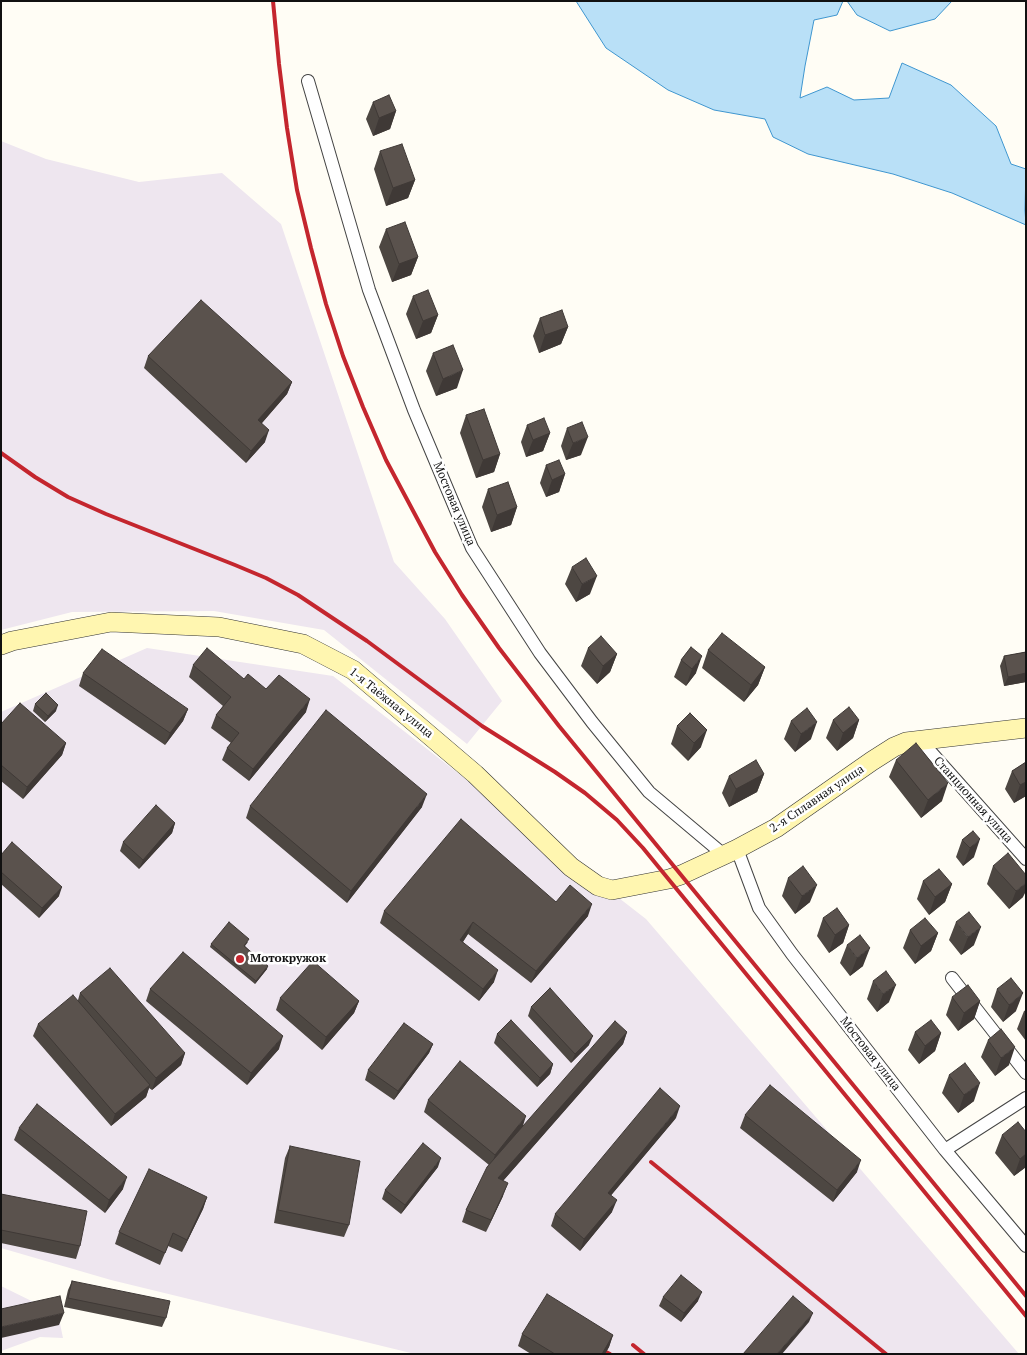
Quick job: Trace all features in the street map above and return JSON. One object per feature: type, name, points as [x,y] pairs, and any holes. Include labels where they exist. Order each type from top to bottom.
[{"type":"street","name":"Мостовая улица","points":[[308,81],[369,290],[414,410],[472,548],[540,653],[592,722],[650,792],[730,852],[759,908],[792,954],[945,1150],[1026,1246]]},
{"type":"street","name":"1-я Таёжная улица","points":[[1,645],[12,641],[111,622],[219,627],[303,644],[353,670],[475,774],[571,867],[598,886],[612,890]]},
{"type":"street","name":"2-я Сплавная улица","points":[[612,890],[669,879],[730,852],[776,828],[894,746],[920,740],[1026,728]]},
{"type":"street","name":"Станционная улица","points":[[920,740],[1026,859]]},
{"type":"street","points":[[952,978],[1026,1073]]},
{"type":"street","points":[[945,1150],[1026,1098]]},
{"type":"shaded area","points":[[1,141],[46,159],[139,182],[222,173],[281,224],[394,562],[445,619],[502,701],[467,744],[324,630],[214,611],[72,612],[1,630]]},
{"type":"shaded area","points":[[147,648],[333,676],[646,919],[1019,1354],[415,1354],[111,1280],[1,1248],[1,712]]},
{"type":"shaded area","points":[[1,1286],[58,1314],[63,1338],[40,1337],[1,1351]]},
{"type":"water","points":[[576,1],[843,1],[837,15],[814,20],[800,98],[827,87],[854,100],[889,98],[902,63],[951,85],[996,126],[1011,164],[1026,169],[1026,225],[952,193],[893,174],[808,154],[773,137],[765,119],[714,110],[668,90],[606,48]]},
{"type":"water","points":[[847,1],[952,1],[935,19],[890,31],[857,15]]},
{"type":"building","points":[[389,95],[396,111],[379,118],[373,102]]},
{"type":"building","points":[[402,144],[415,180],[393,188],[380,151]]},
{"type":"building","points":[[405,222],[418,257],[399,264],[386,229]]},
{"type":"building","points":[[428,290],[438,315],[423,321],[413,296]]},
{"type":"building","points":[[201,300],[292,382],[258,420],[269,430],[251,451],[148,356]]},
{"type":"building","points":[[562,310],[568,327],[545,335],[540,318]]},
{"type":"building","points":[[453,345],[463,370],[443,379],[433,353]]},
{"type":"building","points":[[484,409],[500,454],[483,460],[466,415]]},
{"type":"building","points":[[544,418],[550,433],[533,440],[527,425]]},
{"type":"building","points":[[582,422],[588,437],[573,443],[567,428]]},
{"type":"building","points":[[559,460],[565,474],[552,480],[546,465]]},
{"type":"building","points":[[508,482],[517,507],[497,515],[488,489]]},
{"type":"building","points":[[586,558],[597,576],[582,584],[572,567]]},
{"type":"building","points":[[722,633],[765,667],[751,685],[708,650]]},
{"type":"building","points":[[601,636],[617,654],[603,666],[588,648]]},
{"type":"building","points":[[691,647],[702,656],[692,669],[681,660]]},
{"type":"building","points":[[207,648],[244,679],[248,674],[266,689],[279,675],[310,699],[253,769],[227,748],[239,733],[216,715],[231,697],[193,665]]},
{"type":"building","points":[[102,649],[188,709],[170,733],[83,673]]},
{"type":"building","points":[[1026,652],[1026,673],[1008,677],[1004,656]]},
{"type":"building","points":[[46,693],[58,705],[48,716],[35,704]]},
{"type":"building","points":[[20,703],[66,743],[27,787],[1,765],[1,724]]},
{"type":"building","points":[[849,707],[859,720],[843,733],[833,720]]},
{"type":"building","points":[[807,708],[817,722],[801,734],[791,721]]},
{"type":"building","points":[[326,710],[427,794],[351,891],[250,806]]},
{"type":"building","points":[[690,713],[707,730],[694,743],[677,726]]},
{"type":"building","points":[[916,743],[948,783],[928,800],[896,760]]},
{"type":"building","points":[[756,760],[764,774],[736,789],[729,776]]},
{"type":"building","points":[[1026,762],[1026,782],[1020,785],[1012,771]]},
{"type":"building","points":[[156,805],[175,823],[143,860],[123,842]]},
{"type":"building","points":[[461,819],[556,902],[570,885],[592,904],[536,971],[473,922],[460,940],[498,970],[483,989],[384,911]]},
{"type":"building","points":[[973,831],[980,839],[970,848],[962,840]]},
{"type":"building","points":[[12,842],[62,887],[42,908],[1,872],[1,855]]},
{"type":"building","points":[[1008,853],[1026,875],[1026,883],[1016,891],[993,866]]},
{"type":"building","points":[[803,866],[817,885],[802,896],[788,878]]},
{"type":"building","points":[[939,869],[952,884],[935,897],[923,881]]},
{"type":"building","points":[[837,908],[849,925],[835,935],[823,918]]},
{"type":"building","points":[[969,912],[981,927],[968,937],[956,922]]},
{"type":"building","points":[[925,918],[938,933],[921,946],[910,930]]},
{"type":"building","name":"Мотокружок","points":[[229,922],[249,939],[244,946],[268,966],[256,981],[211,944]]},
{"type":"building","points":[[860,935],[870,948],[857,958],[847,945]]},
{"type":"building","points":[[183,952],[283,1036],[251,1073],[150,989]]},
{"type":"building","points":[[313,961],[359,1001],[326,1037],[280,998]]},
{"type":"building","points":[[110,968],[185,1053],[156,1078],[80,993]]},
{"type":"building","points":[[886,971],[896,985],[883,994],[873,981]]},
{"type":"building","points":[[1011,978],[1023,993],[1009,1005],[997,989]]},
{"type":"building","points":[[968,985],[980,1001],[964,1013],[952,997]]},
{"type":"building","points":[[550,988],[593,1036],[575,1054],[531,1007]]},
{"type":"building","points":[[73,995],[150,1085],[115,1114],[38,1024]]},
{"type":"building","points":[[511,1020],[553,1064],[540,1078],[497,1034]]},
{"type":"building","points":[[931,1020],[941,1033],[925,1046],[915,1032]]},
{"type":"building","points":[[615,1021],[627,1032],[498,1178],[508,1183],[491,1220],[466,1210],[487,1167]]},
{"type":"building","points":[[404,1023],[433,1044],[398,1091],[368,1070]]},
{"type":"building","points":[[1001,1029],[1015,1047],[1001,1058],[988,1040]]},
{"type":"building","points":[[460,1061],[526,1116],[495,1155],[428,1100]]},
{"type":"building","points":[[965,1063],[980,1083],[964,1095],[949,1075]]},
{"type":"building","points":[[770,1085],[861,1160],[837,1190],[745,1115]]},
{"type":"building","points":[[660,1088],[680,1106],[608,1193],[617,1200],[584,1239],[555,1214]]},
{"type":"building","points":[[37,1104],[127,1177],[109,1200],[19,1128]]},
{"type":"building","points":[[1018,1122],[1026,1132],[1026,1154],[1020,1159],[1002,1135]]},
{"type":"building","points":[[423,1143],[441,1158],[405,1205],[385,1190]]},
{"type":"building","points":[[290,1146],[360,1161],[349,1225],[278,1210]]},
{"type":"building","points":[[149,1169],[207,1197],[187,1240],[173,1233],[165,1253],[119,1232]]},
{"type":"building","points":[[1,1194],[87,1211],[80,1246],[1,1230]]},
{"type":"building","points":[[681,1275],[702,1292],[684,1313],[663,1297]]},
{"type":"building","points":[[72,1281],[170,1301],[166,1318],[68,1298]]},
{"type":"building","points":[[547,1294],[613,1335],[602,1354],[555,1354],[522,1334]]},
{"type":"building","points":[[60,1296],[64,1313],[1,1327],[1,1309]]},
{"type":"building","points":[[793,1296],[813,1313],[777,1354],[743,1354]]},
{"type":"railway","points":[[273,1],[287,128],[297,190],[326,304],[343,356],[386,460],[435,552],[499,648],[559,726],[1026,1296]]},
{"type":"railway","points":[[1,453],[68,497],[266,578],[298,595],[367,641],[482,726],[585,793],[617,820],[643,848],[1026,1316]]},
{"type":"railway","points":[[651,1162],[886,1354]]},
{"type":"railway","points":[[633,1345],[644,1354]]},
{"type":"railway","points":[[606,1352],[610,1354]]},
{"type":"place","name":"Мотокружок","points":[[240,959]]}]
